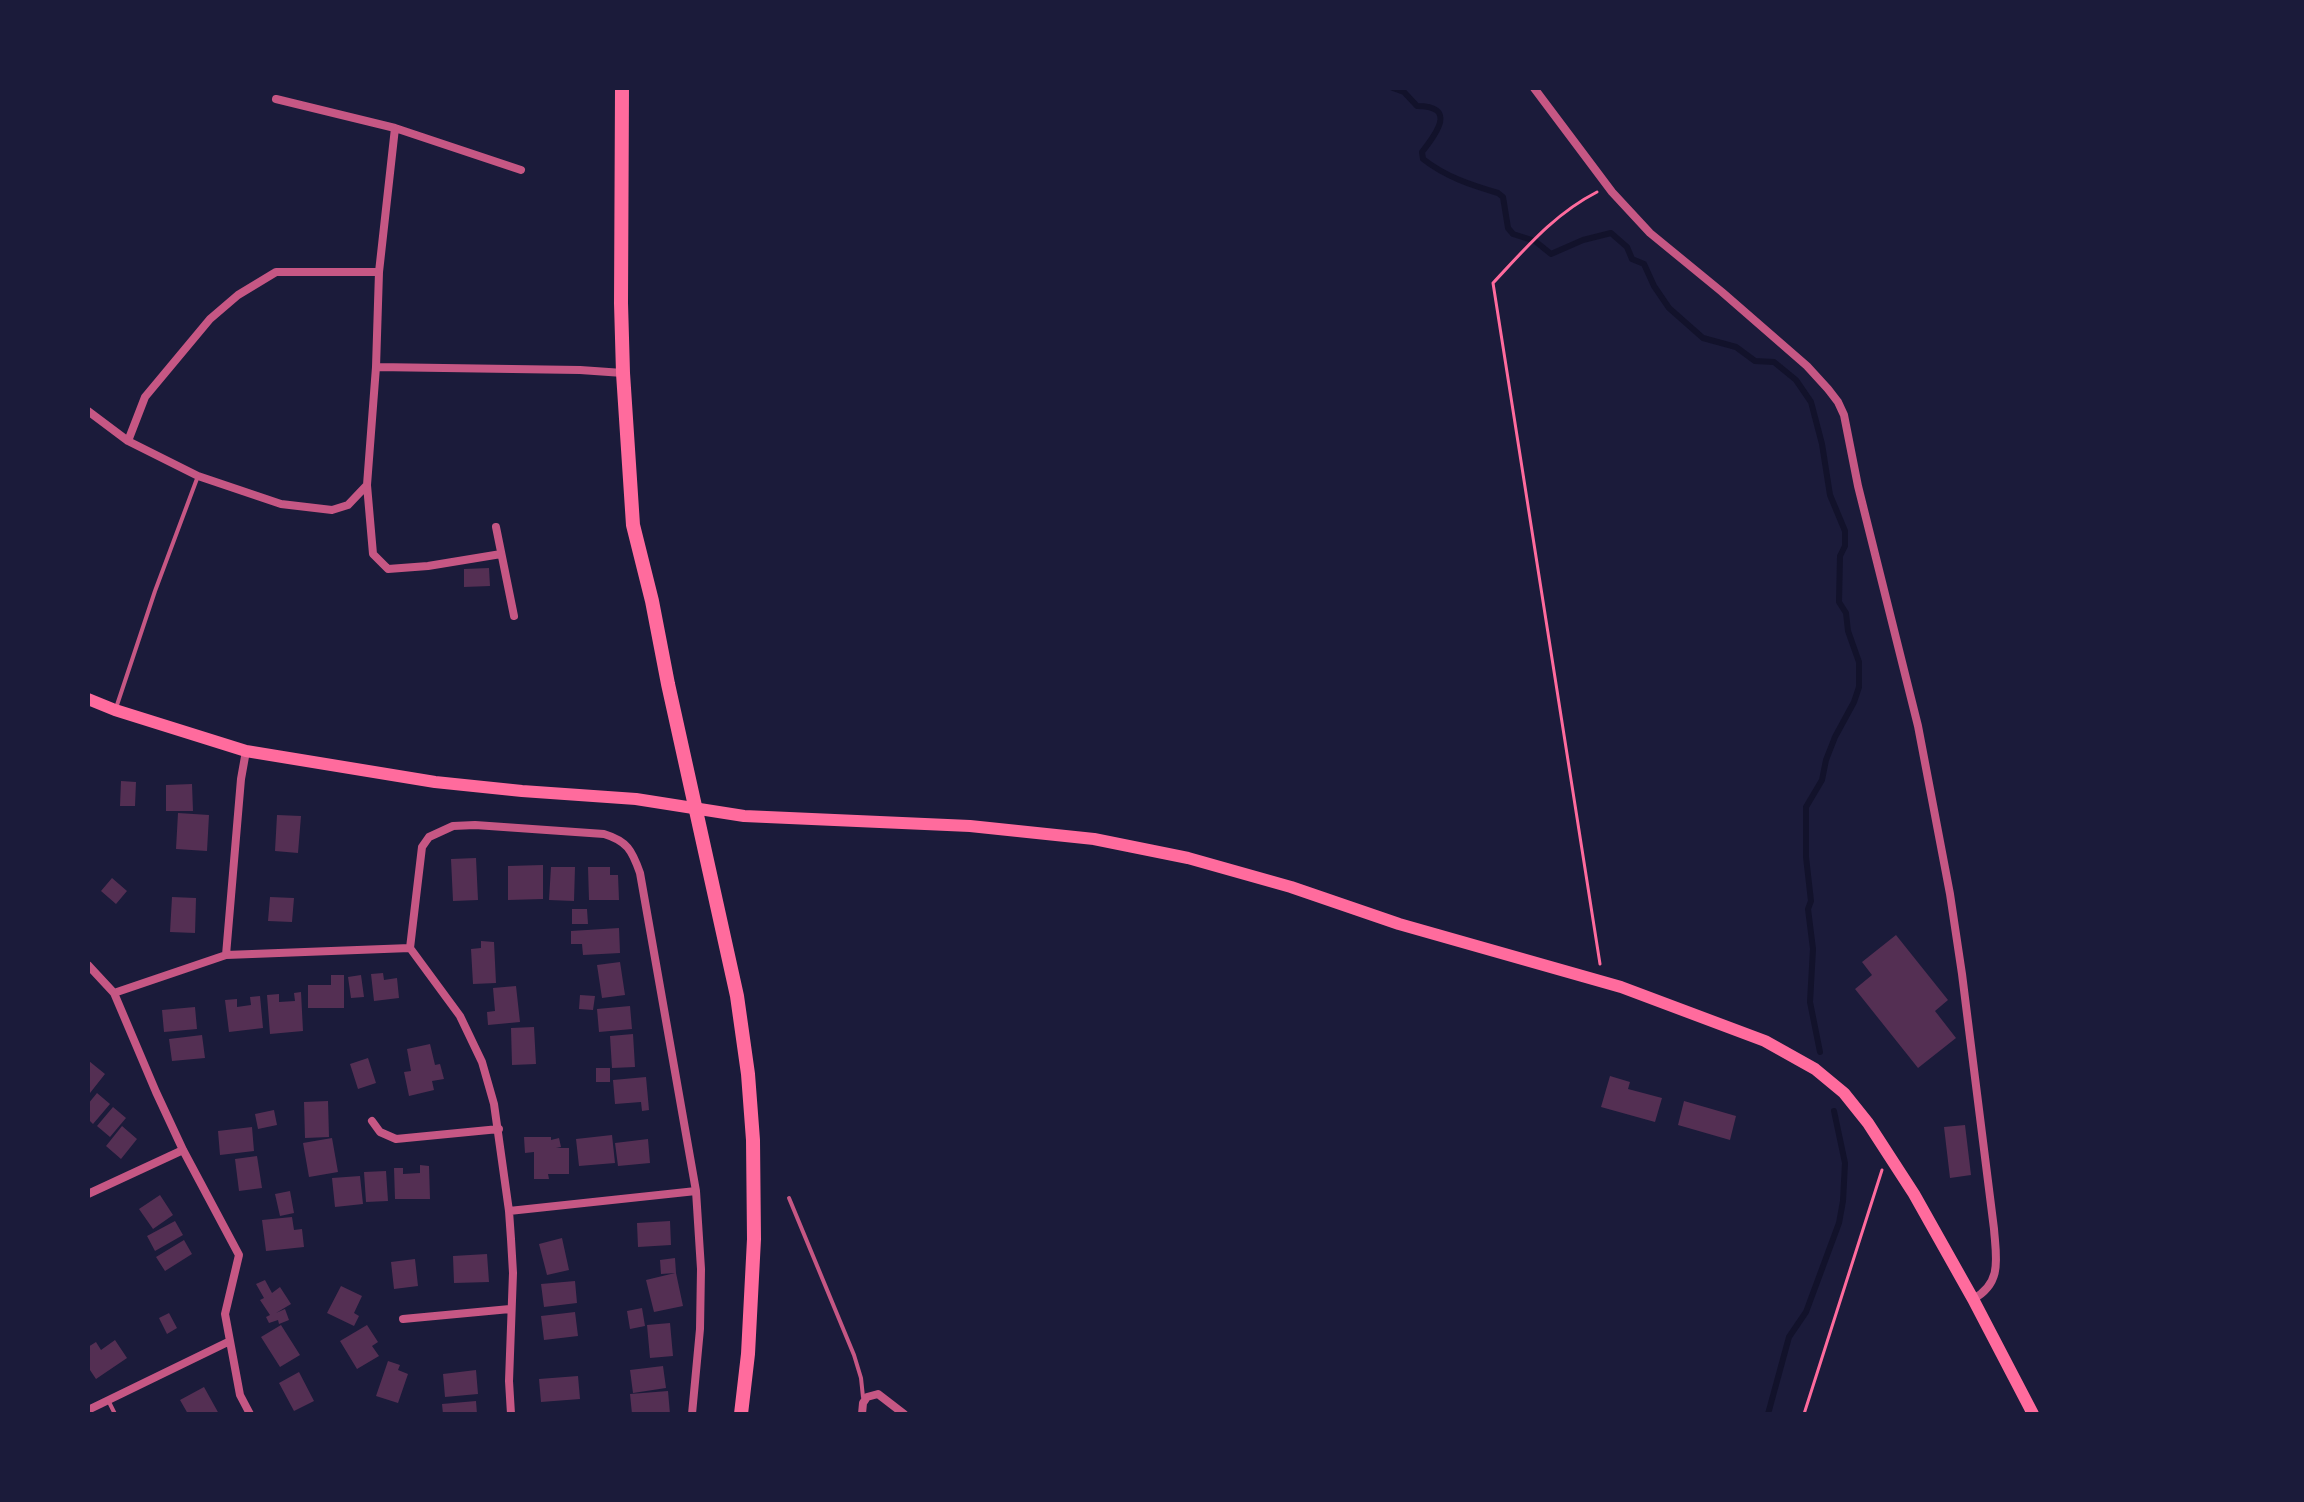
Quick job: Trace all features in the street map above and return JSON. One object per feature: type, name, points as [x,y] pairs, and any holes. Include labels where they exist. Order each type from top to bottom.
[{"type":"main road","points":[[622,88],[623,373],[633,525],[737,996],[748,1074],[753,1140],[754,1239],[748,1354],[741,1414]]},
{"type":"main road","points":[[88,699],[246,751],[435,782],[636,799],[744,816],[970,826],[1094,839],[1188,858],[1291,887],[1399,924],[1599,980],[1738,1030],[1797,1057],[1844,1093],[1891,1156],[1973,1299],[2033,1414]]},
{"type":"street","points":[[1534,88],[1612,192],[1650,233],[1807,366],[1838,402],[1844,415],[1858,486],[1918,726],[1962,974],[1996,1263],[1992,1282],[1973,1299]]},
{"type":"street","points":[[276,99],[395,128],[521,170]]},
{"type":"street","points":[[395,128],[379,272],[367,485],[373,554],[388,569],[501,554]]},
{"type":"street","points":[[128,441],[145,397],[210,319],[238,295],[276,272],[379,272]]},
{"type":"street","points":[[376,367],[623,373]]},
{"type":"street","points":[[88,411],[128,441],[198,476],[281,504],[332,510],[348,505],[367,485]]},
{"type":"street","points":[[496,527],[514,616]]},
{"type":"street","points":[[226,955],[246,751]]},
{"type":"street","points":[[511,1414],[510,1309],[513,1273],[499,1129],[482,1062],[460,1016],[410,948],[422,847],[439,830],[453,826],[604,834],[620,839],[628,846],[640,873],[696,1191],[701,1269],[700,1329],[692,1414]]},
{"type":"street","points":[[114,993],[226,955],[410,948]]},
{"type":"street","points":[[88,965],[114,993],[183,1150],[239,1255],[225,1314],[240,1395],[250,1414]]},
{"type":"street","points":[[372,1121],[380,1132],[396,1139],[499,1129]]},
{"type":"street","points":[[88,1194],[183,1150]]},
{"type":"street","points":[[509,1211],[696,1191]]},
{"type":"street","points":[[403,1319],[510,1309]]},
{"type":"street","points":[[88,1410],[230,1341]]},
{"type":"street","points":[[862,1414],[867,1397],[878,1394],[904,1414]]},
{"type":"lane","points":[[115,710],[198,476]]},
{"type":"lane","points":[[789,1198],[854,1355],[861,1378],[863,1403]]},
{"type":"lane","points":[[108,1399],[115,1414]]},
{"type":"path","points":[[1599,980],[1600,967],[1493,283],[1553,220],[1575,203],[1597,192],[1612,192]]},
{"type":"path","points":[[1804,1414],[1880,1173],[1891,1156]]},
{"type":"building","points":[[489,568],[490,586],[464,587],[464,569]]},
{"type":"building","points":[[121,781],[136,782],[135,806],[120,806]]},
{"type":"building","points":[[192,784],[193,811],[166,811],[166,785]]},
{"type":"building","points":[[178,813],[209,815],[207,851],[176,849]]},
{"type":"building","points":[[277,815],[301,816],[298,853],[275,851]]},
{"type":"building","points":[[476,858],[478,900],[453,901],[451,859]]},
{"type":"building","points":[[543,865],[543,899],[508,900],[508,866]]},
{"type":"building","points":[[551,867],[575,867],[574,901],[549,900]]},
{"type":"building","points":[[588,867],[610,867],[610,875],[618,875],[619,900],[589,900]]},
{"type":"building","points":[[112,878],[127,891],[116,904],[101,891]]},
{"type":"building","points":[[172,897],[196,898],[195,933],[170,932]]},
{"type":"building","points":[[270,897],[294,898],[292,922],[268,921]]},
{"type":"building","points":[[572,909],[587,909],[588,924],[572,924]]},
{"type":"building","points":[[619,928],[620,953],[583,955],[582,944],[571,944],[571,931]]},
{"type":"building","points":[[1896,935],[1948,1000],[1935,1011],[1956,1038],[1918,1068],[1855,989],[1872,975],[1862,962]]},
{"type":"building","points":[[481,941],[494,942],[496,983],[473,984],[471,949],[481,948]]},
{"type":"building","points":[[620,962],[625,995],[602,998],[597,965]]},
{"type":"building","points":[[383,973],[384,980],[397,978],[399,998],[374,1001],[371,974]]},
{"type":"building","points":[[331,975],[344,975],[344,1008],[308,1008],[308,985],[331,985]]},
{"type":"building","points":[[361,975],[364,997],[351,998],[348,977]]},
{"type":"building","points":[[516,986],[520,1022],[488,1025],[487,1012],[495,1011],[493,988]]},
{"type":"building","points":[[301,992],[303,1031],[270,1034],[267,995],[279,994],[279,1002],[295,1001],[294,993]]},
{"type":"building","points":[[580,995],[595,996],[593,1010],[579,1009]]},
{"type":"building","points":[[260,996],[263,1028],[229,1032],[225,1000],[237,999],[237,1007],[251,1005],[250,997]]},
{"type":"building","points":[[630,1006],[632,1029],[599,1032],[597,1009]]},
{"type":"building","points":[[195,1007],[197,1029],[164,1032],[162,1010]]},
{"type":"building","points":[[534,1027],[536,1064],[512,1065],[511,1028]]},
{"type":"building","points":[[633,1034],[635,1067],[612,1068],[610,1036]]},
{"type":"building","points":[[202,1035],[205,1058],[172,1061],[169,1039]]},
{"type":"building","points":[[430,1044],[435,1065],[440,1064],[444,1079],[432,1081],[434,1090],[409,1096],[404,1072],[411,1071],[407,1049]]},
{"type":"building","points":[[368,1058],[376,1083],[358,1089],[350,1064]]},
{"type":"building","points":[[89,1061],[105,1074],[90,1093],[88,1092]]},
{"type":"building","points":[[596,1068],[610,1068],[610,1082],[596,1082]]},
{"type":"building","points":[[1610,1076],[1630,1082],[1628,1089],[1662,1098],[1655,1122],[1601,1107]]},
{"type":"building","points":[[646,1077],[649,1110],[642,1111],[641,1102],[615,1104],[613,1080]]},
{"type":"building","points":[[97,1093],[110,1104],[93,1124],[88,1119],[88,1104]]},
{"type":"building","points":[[328,1101],[329,1137],[305,1138],[304,1102]]},
{"type":"building","points":[[1684,1101],[1736,1116],[1730,1140],[1678,1125]]},
{"type":"building","points":[[113,1107],[126,1118],[110,1137],[97,1126]]},
{"type":"building","points":[[274,1110],[277,1125],[258,1129],[255,1114]]},
{"type":"building","points":[[1965,1125],[1971,1175],[1950,1178],[1944,1127]]},
{"type":"building","points":[[122,1126],[137,1139],[121,1159],[106,1146]]},
{"type":"building","points":[[252,1127],[254,1151],[220,1155],[218,1131]]},
{"type":"building","points":[[612,1135],[615,1163],[579,1166],[576,1139]]},
{"type":"building","points":[[524,1137],[559,1138],[561,1147],[556,1148],[569,1148],[569,1174],[548,1174],[549,1179],[534,1179],[534,1152],[525,1153]]},
{"type":"building","points":[[332,1138],[338,1172],[309,1177],[303,1143]]},
{"type":"building","points":[[648,1139],[650,1163],[618,1166],[615,1143]]},
{"type":"building","points":[[257,1156],[262,1188],[239,1191],[235,1159]]},
{"type":"building","points":[[420,1165],[429,1166],[430,1199],[395,1199],[394,1168],[403,1168],[403,1174],[420,1173]]},
{"type":"building","points":[[386,1171],[388,1201],[366,1202],[364,1172]]},
{"type":"building","points":[[360,1176],[363,1204],[335,1207],[332,1178]]},
{"type":"building","points":[[290,1191],[294,1213],[280,1216],[275,1194]]},
{"type":"building","points":[[160,1195],[173,1215],[153,1229],[139,1209]]},
{"type":"building","points":[[292,1217],[294,1230],[302,1229],[304,1247],[266,1251],[262,1220]]},
{"type":"building","points":[[175,1221],[183,1235],[155,1251],[147,1236]]},
{"type":"building","points":[[670,1221],[671,1245],[638,1247],[637,1223]]},
{"type":"building","points":[[562,1238],[569,1270],[547,1275],[539,1244]]},
{"type":"building","points":[[184,1240],[192,1254],[165,1271],[156,1257]]},
{"type":"building","points":[[487,1254],[489,1282],[454,1283],[453,1256]]},
{"type":"building","points":[[675,1258],[683,1306],[654,1312],[646,1280],[675,1273],[661,1274],[660,1260]]},
{"type":"building","points":[[415,1259],[418,1286],[394,1289],[391,1262]]},
{"type":"building","points":[[265,1280],[272,1293],[280,1287],[291,1304],[276,1313],[285,1309],[289,1320],[279,1324],[278,1320],[269,1323],[266,1317],[270,1315],[260,1300],[264,1298],[256,1284]]},
{"type":"building","points":[[575,1281],[577,1303],[544,1307],[541,1284]]},
{"type":"building","points":[[341,1286],[362,1296],[354,1313],[359,1316],[354,1326],[327,1313]]},
{"type":"building","points":[[642,1308],[645,1326],[630,1329],[627,1311]]},
{"type":"building","points":[[575,1312],[578,1336],[544,1340],[541,1316]]},
{"type":"building","points":[[169,1313],[177,1328],[167,1334],[159,1318]]},
{"type":"building","points":[[670,1323],[673,1356],[650,1358],[647,1325]]},
{"type":"building","points":[[281,1325],[300,1355],[280,1367],[261,1337]]},
{"type":"building","points":[[367,1325],[378,1342],[372,1346],[379,1356],[357,1369],[340,1341]]},
{"type":"building","points":[[115,1340],[127,1358],[96,1379],[88,1367],[88,1347],[96,1342],[101,1350]]},
{"type":"building","points":[[388,1361],[400,1365],[398,1370],[408,1374],[398,1403],[376,1396]]},
{"type":"building","points":[[663,1366],[666,1388],[633,1393],[630,1370]]},
{"type":"building","points":[[476,1370],[478,1394],[445,1397],[443,1374]]},
{"type":"building","points":[[299,1372],[314,1401],[294,1411],[279,1383]]},
{"type":"building","points":[[578,1376],[580,1399],[541,1402],[539,1379]]},
{"type":"building","points":[[204,1387],[219,1414],[188,1414],[180,1400]]},
{"type":"building","points":[[668,1391],[670,1414],[632,1414],[630,1394]]},
{"type":"building","points":[[476,1401],[477,1414],[443,1414],[442,1404]]},
{"type":"waterway","points":[[1393,88],[1404,92],[1417,106],[1429,107],[1440,116],[1438,129],[1422,152],[1423,159],[1450,176],[1503,197],[1508,228],[1513,234],[1535,241],[1551,254],[1583,240],[1611,233],[1627,247],[1632,259],[1644,264],[1669,308],[1703,338],[1736,347],[1755,361],[1774,362],[1796,380],[1811,402],[1830,495],[1845,531],[1845,546],[1840,556],[1839,602],[1846,613],[1848,631],[1859,662],[1859,687],[1854,702],[1835,737],[1822,780],[1806,807],[1806,857],[1811,901],[1808,909],[1813,949],[1810,1002],[1820,1052]]},
{"type":"waterway","points":[[1768,1414],[1789,1337],[1806,1312],[1839,1223],[1845,1163],[1834,1111]]}]
